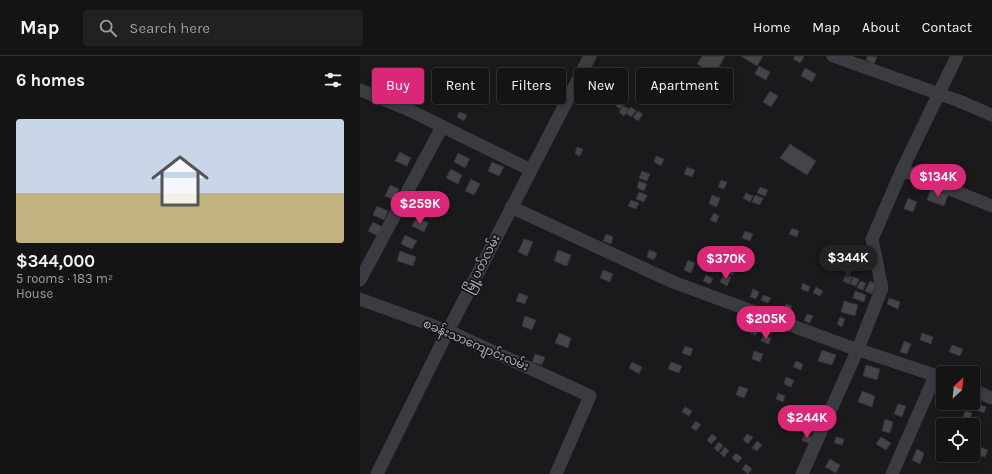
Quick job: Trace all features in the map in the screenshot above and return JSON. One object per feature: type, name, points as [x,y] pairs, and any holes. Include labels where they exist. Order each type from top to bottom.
[{"type":"street","name":"မြို့ပတ်လမ်း","points":[[377,474],[448,331],[590,56]]},
{"type":"street","points":[[832,56],[992,114]]},
{"type":"street","points":[[802,474],[858,349],[882,288],[872,239],[902,170],[957,56]]},
{"type":"street","points":[[360,90],[407,109],[531,170]]},
{"type":"street","points":[[360,280],[442,127]]},
{"type":"street","points":[[902,170],[992,206]]},
{"type":"street","points":[[511,208],[673,282],[936,376]]},
{"type":"street","name":"စခန်းသာကျောင်းလမ်း","points":[[360,299],[448,331],[590,396],[556,474]]},
{"type":"street","points":[[892,474],[936,383]]},
{"type":"street","points":[[980,393],[992,398]]},
{"type":"building","points":[[702,56],[725,56],[718,68],[704,68],[697,64]]},
{"type":"building","points":[[741,56],[763,56],[757,66]]},
{"type":"building","points":[[795,56],[804,57],[800,63],[793,59]]},
{"type":"building","points":[[868,56],[877,57],[874,64],[866,60]]},
{"type":"building","points":[[759,66],[770,72],[766,80],[755,74]]},
{"type":"building","points":[[805,68],[816,74],[812,82],[801,76]]},
{"type":"building","points":[[770,91],[778,96],[771,107],[763,102]]},
{"type":"building","points":[[616,104],[624,104],[620,109],[615,105]]},
{"type":"building","points":[[623,106],[629,109],[624,116],[619,112]]},
{"type":"building","points":[[631,107],[636,111],[631,117],[626,113]]},
{"type":"building","points":[[638,111],[643,114],[638,121],[633,117]]},
{"type":"building","points":[[459,112],[467,115],[464,121],[457,117]]},
{"type":"building","points":[[790,144],[816,161],[807,175],[780,158]]},
{"type":"building","points":[[577,147],[583,149],[580,156],[575,154]]},
{"type":"building","points":[[400,152],[411,158],[407,166],[395,161]]},
{"type":"building","points":[[458,153],[470,159],[465,168],[454,162]]},
{"type":"building","points":[[656,156],[664,159],[661,166],[654,162]]},
{"type":"building","points":[[492,162],[504,167],[499,176],[488,171]]},
{"type":"building","points":[[687,167],[695,170],[692,177],[684,174]]},
{"type":"building","points":[[451,169],[462,175],[458,184],[446,178]]},
{"type":"building","points":[[642,171],[650,174],[647,181],[639,178]]},
{"type":"building","points":[[471,179],[480,184],[474,195],[465,191]]},
{"type":"building","points":[[721,180],[727,182],[724,189],[718,187]]},
{"type":"building","points":[[639,181],[647,184],[644,191],[637,188]]},
{"type":"building","points":[[390,185],[399,189],[394,200],[385,196]]},
{"type":"building","points":[[760,187],[768,190],[765,196],[757,193]]},
{"type":"building","points":[[931,189],[948,195],[944,206],[927,200]]},
{"type":"building","points":[[639,192],[647,195],[644,202],[636,199]]},
{"type":"building","points":[[746,193],[753,196],[750,202],[743,198]]},
{"type":"building","points":[[712,195],[720,198],[717,207],[709,204]]},
{"type":"building","points":[[755,195],[763,198],[760,205],[752,202]]},
{"type":"building","points":[[908,198],[917,202],[913,212],[904,209]]},
{"type":"building","points":[[631,200],[639,203],[636,209],[628,206]]},
{"type":"building","points":[[426,201],[437,207],[433,216],[421,210]]},
{"type":"building","points":[[377,206],[388,211],[384,220],[373,215]]},
{"type":"building","points":[[714,213],[719,216],[716,223],[710,220]]},
{"type":"building","points":[[417,217],[428,223],[424,232],[412,226]]},
{"type":"building","points":[[373,222],[384,228],[380,237],[368,231]]},
{"type":"building","points":[[792,228],[799,231],[797,237],[789,234]]},
{"type":"building","points":[[745,231],[753,234],[750,241],[742,238]]},
{"type":"building","points":[[606,234],[613,237],[611,244],[603,241]]},
{"type":"building","points":[[405,235],[417,241],[412,249],[401,244]]},
{"type":"building","points":[[524,239],[533,242],[527,256],[518,252]]},
{"type":"building","points":[[558,250],[571,255],[567,266],[554,261]]},
{"type":"building","points":[[649,250],[657,253],[654,260],[647,257]]},
{"type":"building","points":[[400,251],[416,257],[413,266],[397,261]]},
{"type":"building","points":[[833,255],[844,259],[842,266],[831,262]]},
{"type":"building","points":[[688,260],[695,263],[691,273],[684,270]]},
{"type":"building","points":[[724,262],[736,268],[733,275],[720,269]]},
{"type":"building","points":[[603,270],[613,274],[610,282],[600,278]]},
{"type":"building","points":[[724,274],[731,277],[727,286],[720,282]]},
{"type":"building","points":[[846,274],[852,277],[849,284],[843,281]]},
{"type":"building","points":[[706,275],[713,279],[710,284],[703,281]]},
{"type":"building","points":[[853,277],[859,279],[856,286],[850,284]]},
{"type":"building","points":[[860,281],[866,283],[863,290],[857,288]]},
{"type":"building","points":[[870,281],[876,284],[872,294],[865,291]]},
{"type":"building","points":[[803,283],[810,287],[808,292],[801,289]]},
{"type":"building","points":[[816,287],[823,291],[820,296],[813,293]]},
{"type":"building","points":[[753,289],[759,292],[756,299],[750,297]]},
{"type":"building","points":[[855,291],[866,295],[864,302],[853,298]]},
{"type":"building","points":[[519,293],[528,296],[525,304],[516,301]]},
{"type":"building","points":[[763,295],[771,298],[768,303],[761,300]]},
{"type":"building","points":[[889,298],[900,302],[898,309],[887,304]]},
{"type":"building","points":[[844,301],[858,305],[855,316],[841,312]]},
{"type":"building","points":[[786,304],[792,306],[789,313],[783,311]]},
{"type":"building","points":[[807,314],[813,316],[810,323],[804,321]]},
{"type":"building","points":[[525,316],[536,320],[532,330],[522,326]]},
{"type":"building","points":[[840,317],[845,319],[842,327],[837,324]]},
{"type":"building","points":[[761,324],[767,326],[764,334],[758,331]]},
{"type":"building","points":[[753,326],[759,328],[756,335],[750,333]]},
{"type":"building","points":[[559,333],[571,338],[568,348],[555,343]]},
{"type":"building","points":[[922,333],[933,337],[931,344],[920,340]]},
{"type":"building","points":[[764,335],[771,338],[769,344],[761,341]]},
{"type":"building","points":[[904,341],[911,344],[907,354],[900,352]]},
{"type":"building","points":[[952,345],[963,349],[960,356],[949,352]]},
{"type":"building","points":[[685,346],[693,349],[690,356],[682,353]]},
{"type":"building","points":[[822,350],[836,355],[832,365],[818,361]]},
{"type":"building","points":[[754,351],[763,354],[760,362],[752,359]]},
{"type":"building","points":[[535,354],[545,357],[542,365],[532,362]]},
{"type":"building","points":[[796,361],[803,364],[801,370],[793,367]]},
{"type":"building","points":[[632,362],[642,367],[639,374],[629,368]]},
{"type":"building","points":[[671,362],[682,366],[679,373],[668,369]]},
{"type":"building","points":[[866,365],[880,369],[877,380],[863,376]]},
{"type":"building","points":[[786,377],[794,380],[791,387],[784,384]]},
{"type":"building","points":[[739,386],[748,389],[744,398],[736,395]]},
{"type":"building","points":[[862,391],[875,396],[872,407],[858,402]]},
{"type":"building","points":[[778,393],[785,396],[783,402],[776,399]]},
{"type":"building","points":[[898,404],[906,406],[902,417],[894,414]]},
{"type":"building","points":[[980,405],[986,407],[984,413],[976,410],[980,410]]},
{"type":"building","points":[[685,407],[692,411],[689,416],[682,412]]},
{"type":"building","points":[[965,411],[972,413],[970,418],[963,417]]},
{"type":"building","points":[[885,419],[893,422],[890,433],[882,431]]},
{"type":"building","points":[[696,421],[701,425],[696,431],[691,427]]},
{"type":"building","points":[[712,434],[717,438],[711,444],[707,440]]},
{"type":"building","points":[[747,434],[753,437],[748,444],[743,440]]},
{"type":"building","points":[[804,435],[812,437],[810,443],[802,441]]},
{"type":"building","points":[[836,437],[844,439],[842,445],[834,443]]},
{"type":"building","points":[[881,437],[891,443],[886,450],[876,444]]},
{"type":"building","points":[[757,441],[762,445],[757,451],[752,448]]},
{"type":"building","points":[[719,442],[723,446],[718,452],[714,448]]},
{"type":"building","points":[[725,447],[729,451],[724,457],[720,453]]},
{"type":"building","points":[[980,447],[988,450],[985,457],[980,456]]},
{"type":"building","points":[[917,449],[924,453],[920,464],[912,460]]},
{"type":"building","points":[[736,453],[742,458],[738,463],[732,458]]},
{"type":"building","points":[[830,459],[840,465],[836,473],[825,467]]},
{"type":"building","points":[[746,464],[752,469],[748,474],[742,469]]}]
